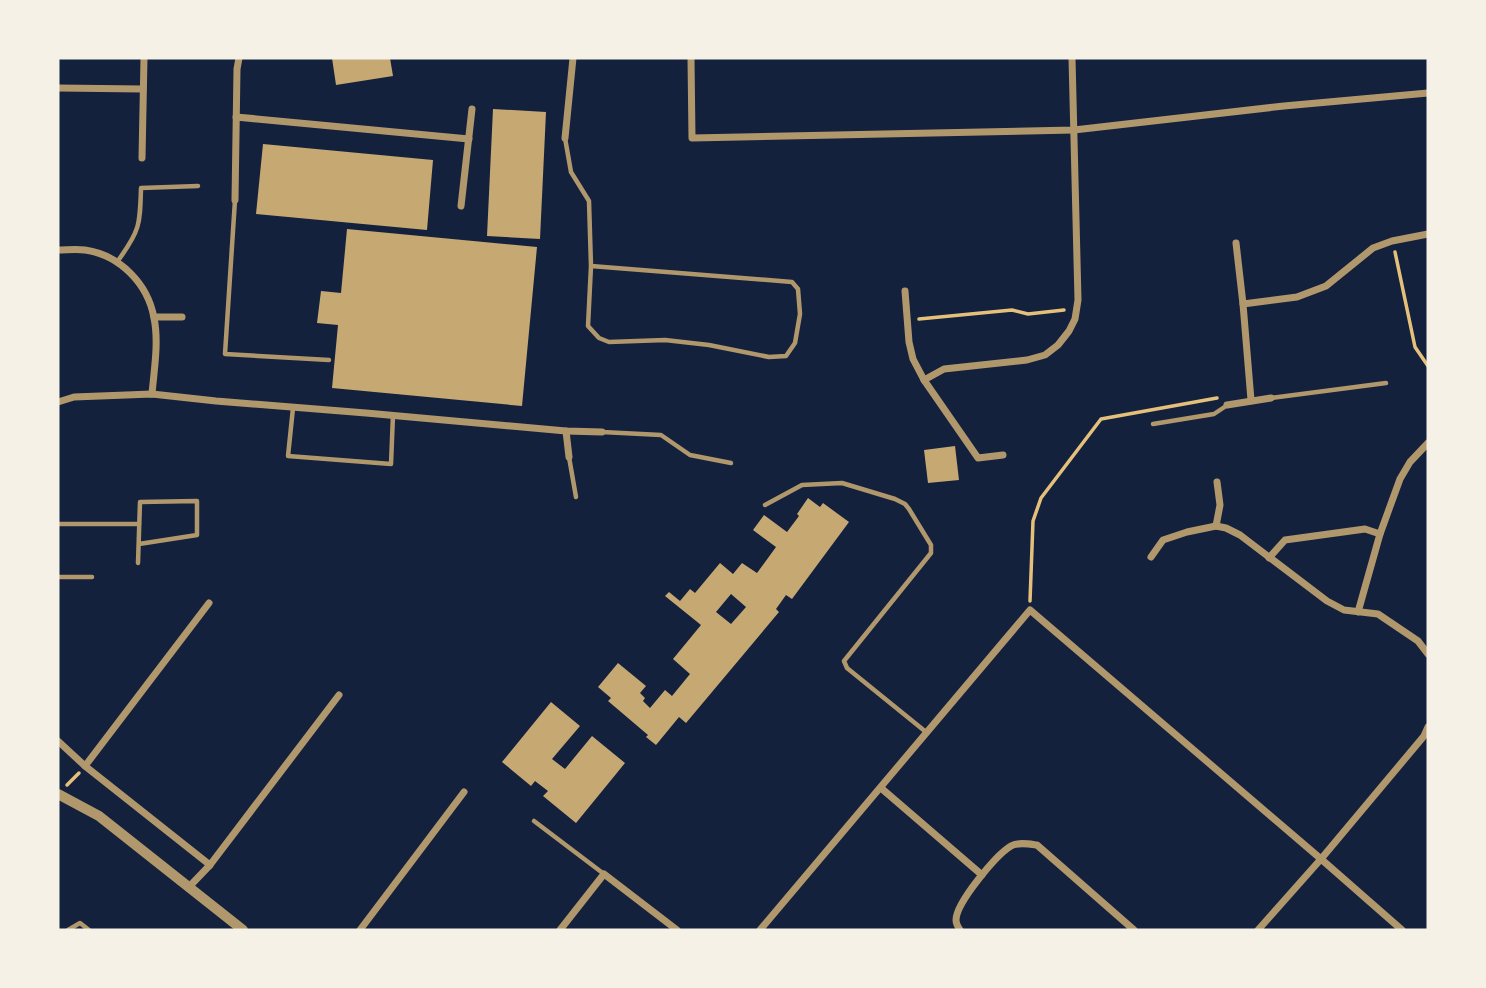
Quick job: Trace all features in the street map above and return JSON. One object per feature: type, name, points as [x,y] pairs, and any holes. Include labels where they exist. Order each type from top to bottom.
[{"type":"street","points":[[142,158],[144,58]]},
{"type":"street","points":[[235,201],[239,58]]},
{"type":"street","points":[[565,138],[573,58]]},
{"type":"street","points":[[691,58],[692,138],[1074,130],[1428,93]]},
{"type":"street","points":[[924,380],[944,369],[1027,360],[1045,355],[1058,345],[1075,319],[1078,300],[1072,58]]},
{"type":"street","points":[[58,88],[143,89]]},
{"type":"street","points":[[461,206],[472,109]]},
{"type":"street","points":[[236,117],[469,139]]},
{"type":"street","points":[[1243,303],[1297,298],[1326,285],[1373,248],[1428,234]]},
{"type":"street","points":[[1236,243],[1251,400]]},
{"type":"street","points":[[58,250],[83,249],[103,254],[131,273],[146,292],[154,317],[156,335],[152,394]]},
{"type":"street","points":[[905,291],[909,342],[913,359],[924,380],[978,458],[1003,455]]},
{"type":"street","points":[[154,317],[182,317]]},
{"type":"street","points":[[58,402],[74,397],[152,394],[602,432]]},
{"type":"street","points":[[1227,405],[1271,397]]},
{"type":"street","points":[[566,431],[569,457]]},
{"type":"street","points":[[1358,612],[1380,534],[1400,479],[1410,462],[1428,443]]},
{"type":"street","points":[[1216,526],[1220,506],[1217,482]]},
{"type":"street","points":[[1151,557],[1163,540],[1216,526],[1226,528],[1240,535],[1327,601],[1344,610],[1378,614],[1418,641],[1428,654]]},
{"type":"street","points":[[1269,558],[1285,540],[1365,529],[1380,534]]},
{"type":"street","points":[[85,766],[209,603]]},
{"type":"street","points":[[761,930],[1030,610],[1402,930]]},
{"type":"street","points":[[188,888],[210,865],[339,695]]},
{"type":"street","points":[[1258,930],[1424,737],[1428,727]]},
{"type":"street","points":[[58,741],[85,766],[210,865]]},
{"type":"street","points":[[881,788],[982,875]]},
{"type":"street","points":[[360,930],[464,792]]},
{"type":"street","points":[[58,794],[99,816],[243,930]]},
{"type":"street","points":[[960,930],[956,922],[959,906],[982,875],[1012,845],[1024,843],[1037,845],[1135,930]]},
{"type":"street","points":[[560,930],[604,874],[677,930]]},
{"type":"lane","points":[[565,138],[571,172],[589,201],[591,266],[588,326],[599,338],[610,342],[666,340],[769,357],[786,356],[795,343],[800,314],[798,289],[792,282],[591,266]]},
{"type":"lane","points":[[117,262],[138,230],[141,188],[198,186]]},
{"type":"lane","points":[[235,201],[225,354],[329,360]]},
{"type":"lane","points":[[1271,397],[1386,383]]},
{"type":"lane","points":[[1153,424],[1214,414],[1227,405]]},
{"type":"lane","points":[[293,407],[288,456],[391,464],[393,415]]},
{"type":"lane","points":[[602,432],[660,435],[690,455],[731,463]]},
{"type":"lane","points":[[569,457],[576,497]]},
{"type":"lane","points":[[765,505],[802,485],[842,483],[895,499],[909,509],[931,545],[931,553],[844,661],[847,668],[927,733]]},
{"type":"lane","points":[[138,563],[140,502],[197,502],[197,535],[139,544]]},
{"type":"lane","points":[[58,524],[139,524]]},
{"type":"lane","points":[[58,577],[92,577]]},
{"type":"lane","points":[[534,821],[604,874]]},
{"type":"lane","points":[[68,930],[80,923],[89,930]]},
{"type":"path","points":[[1392,242],[1415,347],[1428,366]]},
{"type":"path","points":[[907,320],[1012,310],[1028,314],[1077,308]]},
{"type":"path","points":[[1030,610],[1033,521],[1041,498],[1101,419],[1224,397],[1227,405]]},
{"type":"path","points":[[67,785],[85,766]]},
{"type":"building","points":[[332,58],[390,58],[393,76],[336,85]]},
{"type":"building","points":[[493,109],[546,112],[540,239],[487,236]]},
{"type":"building","points":[[263,144],[433,160],[427,230],[256,214]]},
{"type":"building","points":[[347,229],[537,247],[522,406],[332,388],[338,325],[317,323],[321,291],[341,293]]},
{"type":"building","points":[[955,446],[959,480],[928,483],[924,450]]},
{"type":"building","points":[[808,498],[820,507],[823,503],[849,522],[792,599],[786,595],[776,609],[779,612],[686,723],[679,717],[656,745],[608,701],[611,698],[598,687],[618,663],[646,686],[640,693],[650,708],[665,690],[672,696],[690,674],[673,659],[701,625],[665,596],[669,592],[680,601],[690,589],[695,593],[720,563],[733,574],[742,563],[757,573],[776,547],[753,530],[764,515],[787,532],[799,516],[797,514]],"holes":[[[731,594],[746,607],[731,624],[716,612]]]},
{"type":"building","points":[[551,702],[580,726],[552,759],[565,769],[592,736],[625,763],[576,823],[543,796],[548,791],[535,781],[531,786],[502,762]]}]
